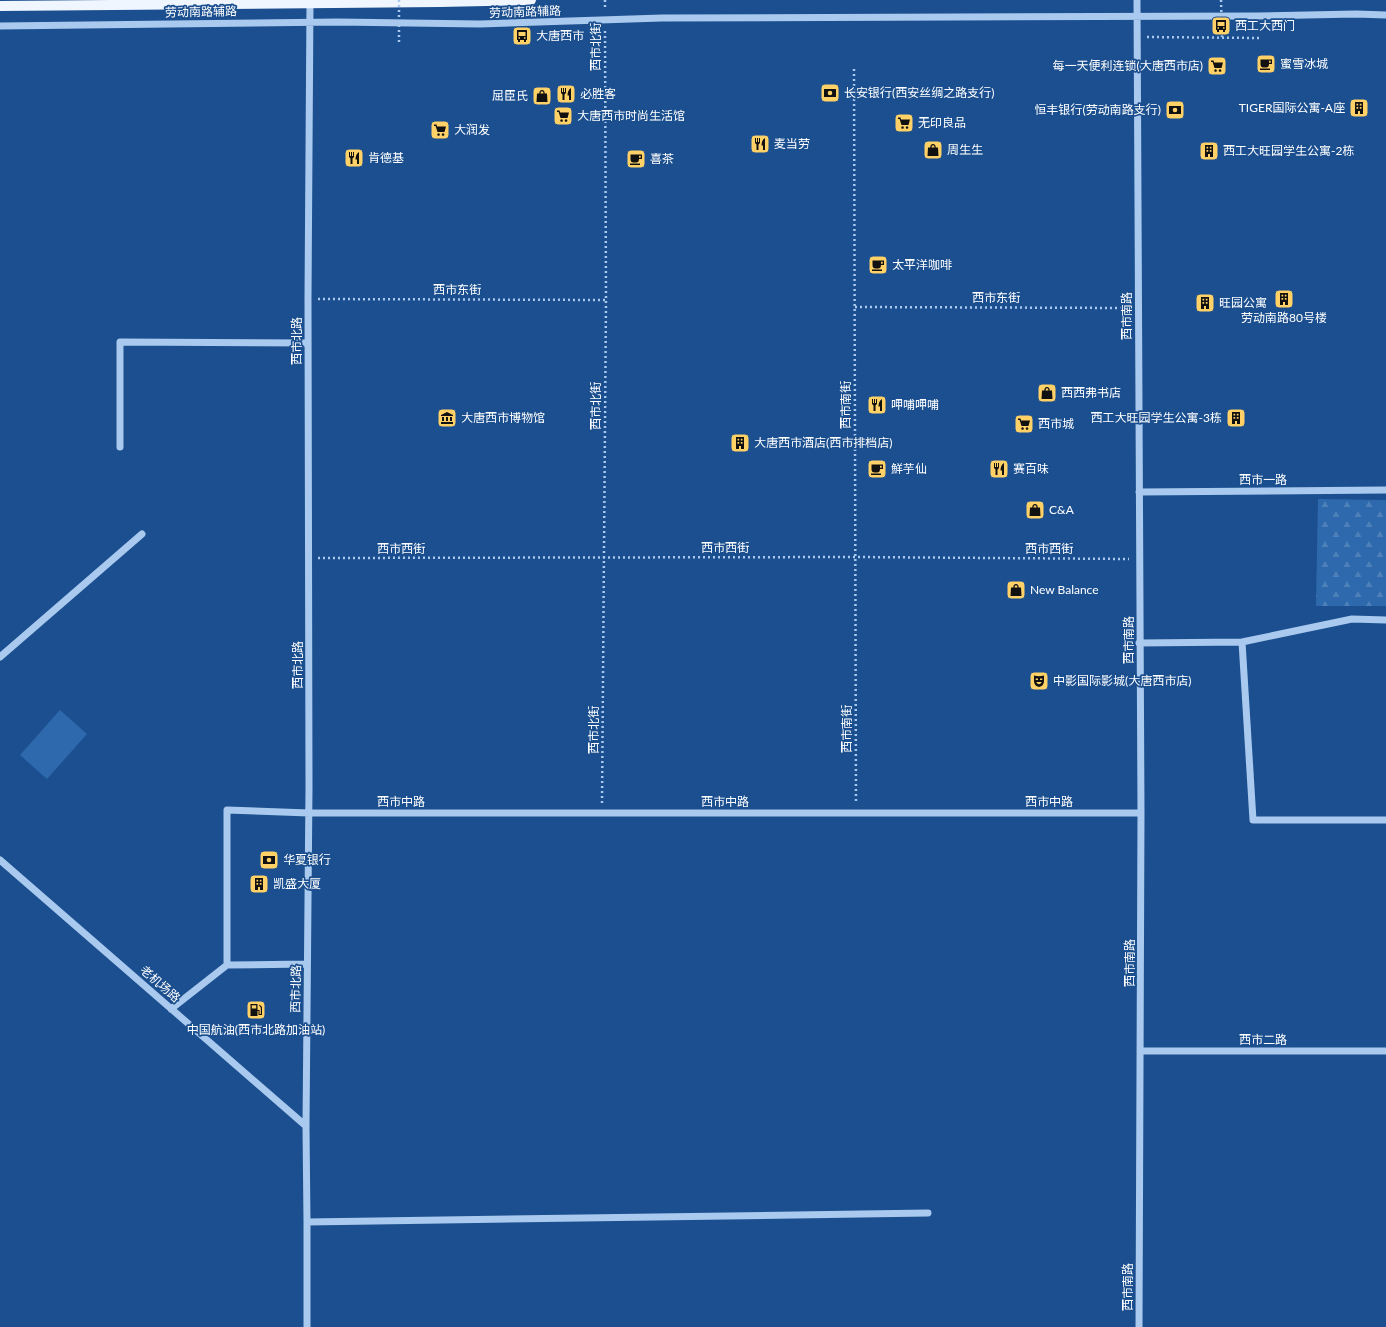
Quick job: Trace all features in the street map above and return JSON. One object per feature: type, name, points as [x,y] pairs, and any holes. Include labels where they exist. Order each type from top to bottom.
[{"type":"main road","points":[[0,6],[531,0]]},
{"type":"street","name":"西市南路","points":[[1136,0],[1141,813],[1139,1327]]},
{"type":"street","name":"西市北路","points":[[307,1327],[308,1222],[306,1126],[310,558],[308,299],[310,3]]},
{"type":"street","name":"劳动南路辅路","points":[[0,26],[310,22],[480,24],[662,18],[1386,15]]},
{"type":"street","points":[[120,447],[120,342],[308,343]]},
{"type":"street","name":"西市一路","points":[[1140,492],[1386,490]]},
{"type":"street","points":[[0,657],[142,534]]},
{"type":"street","points":[[1140,643],[1242,642],[1352,619],[1386,620]]},
{"type":"street","points":[[1242,642],[1253,820],[1386,820]]},
{"type":"street","name":"西市中路","points":[[227,965],[227,810],[309,813],[1141,813]]},
{"type":"street","name":"老机场路","points":[[0,860],[306,1126]]},
{"type":"street","points":[[171,1009],[227,965],[308,964]]},
{"type":"street","name":"西市二路","points":[[1141,1051],[1386,1051]]},
{"type":"street","points":[[308,1222],[928,1213]]},
{"type":"path","points":[[399,0],[399,43]]},
{"type":"path","name":"西市北街","points":[[602,813],[606,300],[605,0]]},
{"type":"path","points":[[1221,0],[1222,38]]},
{"type":"path","points":[[1137,37],[1258,38]]},
{"type":"path","name":"西市南街","points":[[854,68],[856,813]]},
{"type":"path","name":"西市东街","points":[[308,299],[606,300]]},
{"type":"path","name":"西市东街","points":[[855,307],[1138,308]]},
{"type":"path","name":"西市西街","points":[[310,558],[856,557],[1140,559]]},
{"type":"green space","points":[[1318,499],[1386,500],[1386,606],[1316,606]]},
{"type":"green space","points":[[60,710],[87,734],[47,779],[20,755]]},
{"type":"place","name":"西工大西门","points":[[1221,26]]},
{"type":"place","name":"大唐西市","points":[[522,36]]},
{"type":"place","name":"蜜雪冰城","points":[[1266,64]]},
{"type":"place","name":"每一天便利连锁(大唐西市店)","points":[[1217,66]]},
{"type":"place","name":"长安银行(西安丝绸之路支行)","points":[[830,93]]},
{"type":"place","name":"必胜客","points":[[566,94]]},
{"type":"place","name":"屈臣氏","points":[[542,96]]},
{"type":"place","name":"TIGER国际公寓-A座","points":[[1359,108]]},
{"type":"place","name":"恒丰银行(劳动南路支行)","points":[[1175,110]]},
{"type":"place","name":"大唐西市时尚生活馆","points":[[563,116]]},
{"type":"place","name":"无印良品","points":[[904,123]]},
{"type":"place","name":"大润发","points":[[440,130]]},
{"type":"place","name":"麦当劳","points":[[760,144]]},
{"type":"place","name":"周生生","points":[[933,150]]},
{"type":"place","name":"西工大旺园学生公寓-2栋","points":[[1209,151]]},
{"type":"place","name":"肯德基","points":[[354,158]]},
{"type":"place","name":"喜茶","points":[[636,159]]},
{"type":"place","name":"太平洋咖啡","points":[[878,265]]},
{"type":"place","name":"劳动南路80号楼","points":[[1284,299]]},
{"type":"place","name":"旺园公寓","points":[[1205,303]]},
{"type":"place","name":"西西弗书店","points":[[1047,393]]},
{"type":"place","name":"呷哺呷哺","points":[[877,405]]},
{"type":"place","name":"大唐西市博物馆","points":[[447,418]]},
{"type":"place","name":"西工大旺园学生公寓-3栋","points":[[1236,418]]},
{"type":"place","name":"西市城","points":[[1024,424]]},
{"type":"place","name":"大唐西市酒店(西市排档店)","points":[[740,443]]},
{"type":"place","name":"鮮芋仙","points":[[877,469]]},
{"type":"place","name":"赛百味","points":[[999,469]]},
{"type":"place","name":"C&A","points":[[1035,510]]},
{"type":"place","name":"New Balance","points":[[1016,590]]},
{"type":"place","name":"中影国际影城(大唐西市店)","points":[[1039,681]]},
{"type":"place","name":"华夏银行","points":[[269,860]]},
{"type":"place","name":"凯盛大厦","points":[[259,884]]},
{"type":"place","name":"中国航油(西市北路加油站)","points":[[256,1010]]}]
